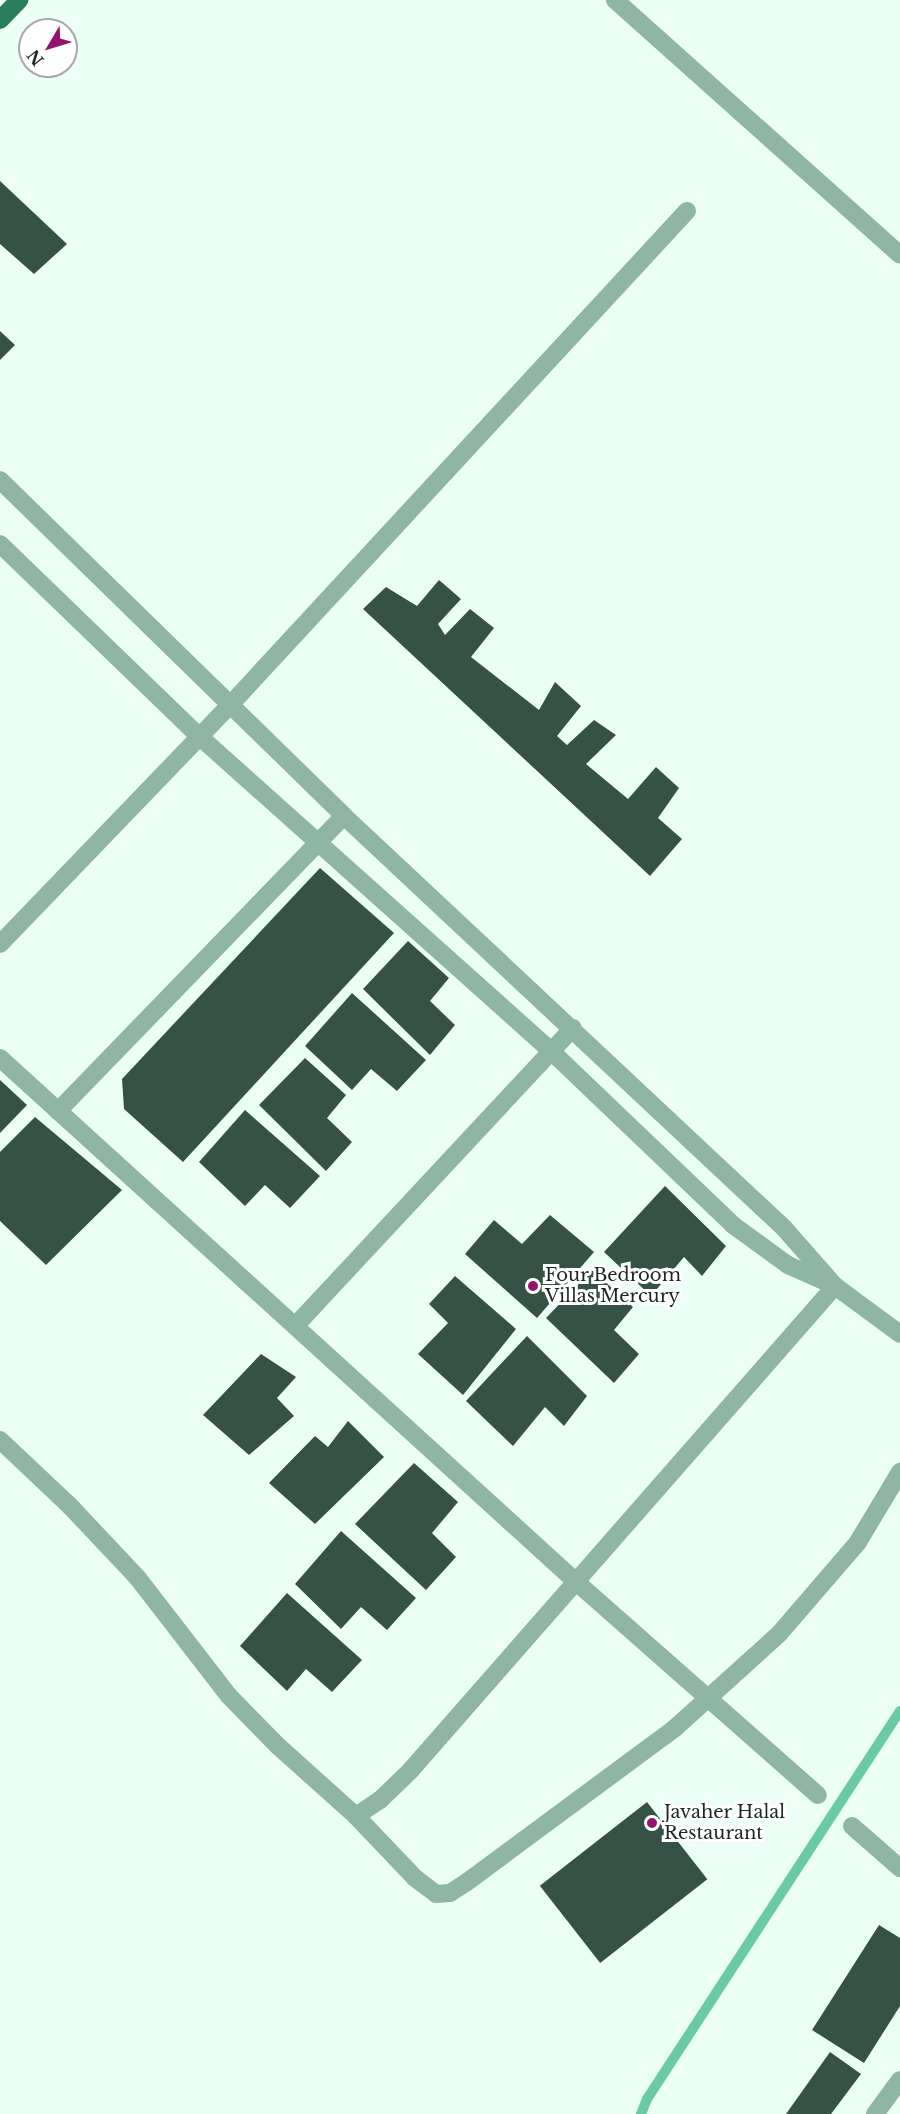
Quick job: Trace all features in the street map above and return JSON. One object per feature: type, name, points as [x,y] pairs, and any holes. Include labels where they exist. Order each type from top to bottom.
[{"type":"main road","points":[[0,20],[19,0]]},
{"type":"street","points":[[615,0],[900,255]]},
{"type":"street","points":[[0,944],[230,705],[687,211]]},
{"type":"street","points":[[0,480],[344,816],[784,1228],[835,1286],[900,1334]]},
{"type":"street","points":[[0,544],[200,736],[551,1051],[733,1225],[788,1265],[835,1286]]},
{"type":"street","points":[[58,1111],[344,816]]},
{"type":"street","points":[[296,1325],[573,1028]]},
{"type":"street","points":[[0,1058],[574,1580],[818,1795]]},
{"type":"street","points":[[356,1816],[380,1800],[410,1771],[574,1580],[835,1286]]},
{"type":"street","points":[[0,1440],[70,1506],[137,1577],[230,1696],[278,1746],[356,1816],[414,1878],[436,1894],[450,1893],[675,1728],[779,1634],[858,1542],[900,1472]]},
{"type":"street","points":[[852,1826],[900,1868]]},
{"type":"street","points":[[875,2114],[900,2080]]},
{"type":"building","points":[[0,181],[67,244],[34,274],[0,244]]},
{"type":"building","points":[[0,331],[15,345],[0,360]]},
{"type":"building","points":[[439,580],[461,599],[438,624],[445,635],[470,609],[494,628],[471,657],[539,710],[555,682],[581,706],[557,736],[567,745],[594,720],[616,735],[586,764],[628,799],[656,767],[679,788],[658,818],[682,839],[650,876],[363,609],[386,587],[417,606]]},
{"type":"building","points":[[320,868],[394,933],[183,1162],[124,1109],[122,1079]]},
{"type":"building","points":[[408,941],[449,978],[430,1001],[455,1025],[430,1055],[363,989]]},
{"type":"building","points":[[352,993],[426,1060],[397,1091],[371,1069],[352,1090],[305,1046]]},
{"type":"building","points":[[305,1058],[346,1095],[327,1118],[352,1142],[326,1171],[259,1105]]},
{"type":"building","points":[[0,1080],[27,1105],[0,1133]]},
{"type":"building","points":[[245,1110],[320,1176],[290,1208],[265,1185],[245,1206],[199,1162]]},
{"type":"building","points":[[35,1117],[122,1190],[46,1265],[0,1221],[0,1152]]},
{"type":"building","name":"Four Bedroom Villas Mercury","points":[[665,1186],[726,1246],[702,1276],[684,1257],[651,1296],[604,1252]]},
{"type":"building","name":"Four Bedroom Villas Mercury","points":[[550,1215],[594,1252],[537,1318],[465,1254],[494,1220],[522,1244]]},
{"type":"building","name":"Four Bedroom Villas Mercury","points":[[592,1270],[633,1307],[614,1330],[639,1354],[614,1383],[546,1318]]},
{"type":"building","name":"Four Bedroom Villas Mercury","points":[[455,1276],[516,1329],[463,1395],[418,1354],[448,1323],[429,1304]]},
{"type":"building","name":"Four Bedroom Villas Mercury","points":[[527,1336],[587,1396],[564,1426],[545,1407],[513,1446],[466,1401]]},
{"type":"building","points":[[261,1354],[296,1377],[277,1398],[294,1416],[249,1455],[203,1415]]},
{"type":"building","points":[[348,1421],[384,1457],[315,1524],[269,1483],[315,1436],[328,1447]]},
{"type":"building","points":[[414,1463],[458,1502],[432,1533],[456,1557],[426,1590],[355,1524]]},
{"type":"building","points":[[341,1531],[416,1598],[387,1630],[361,1607],[341,1629],[295,1584]]},
{"type":"building","points":[[287,1593],[362,1660],[332,1692],[306,1669],[287,1691],[240,1646]]},
{"type":"building","points":[[647,1802],[707,1879],[600,1963],[540,1886]]},
{"type":"building","points":[[879,1925],[900,1938],[900,2006],[864,2063],[812,2030]]},
{"type":"building","points":[[830,2052],[861,2074],[831,2114],[786,2114]]},
{"type":"waterway","points":[[641,2114],[647,2099],[900,1711]]},
{"type":"place","name":"Four Bedroom Villas Mercury","points":[[533,1286]]},
{"type":"place","name":"Javaher Halal Restaurant","points":[[652,1823]]}]
